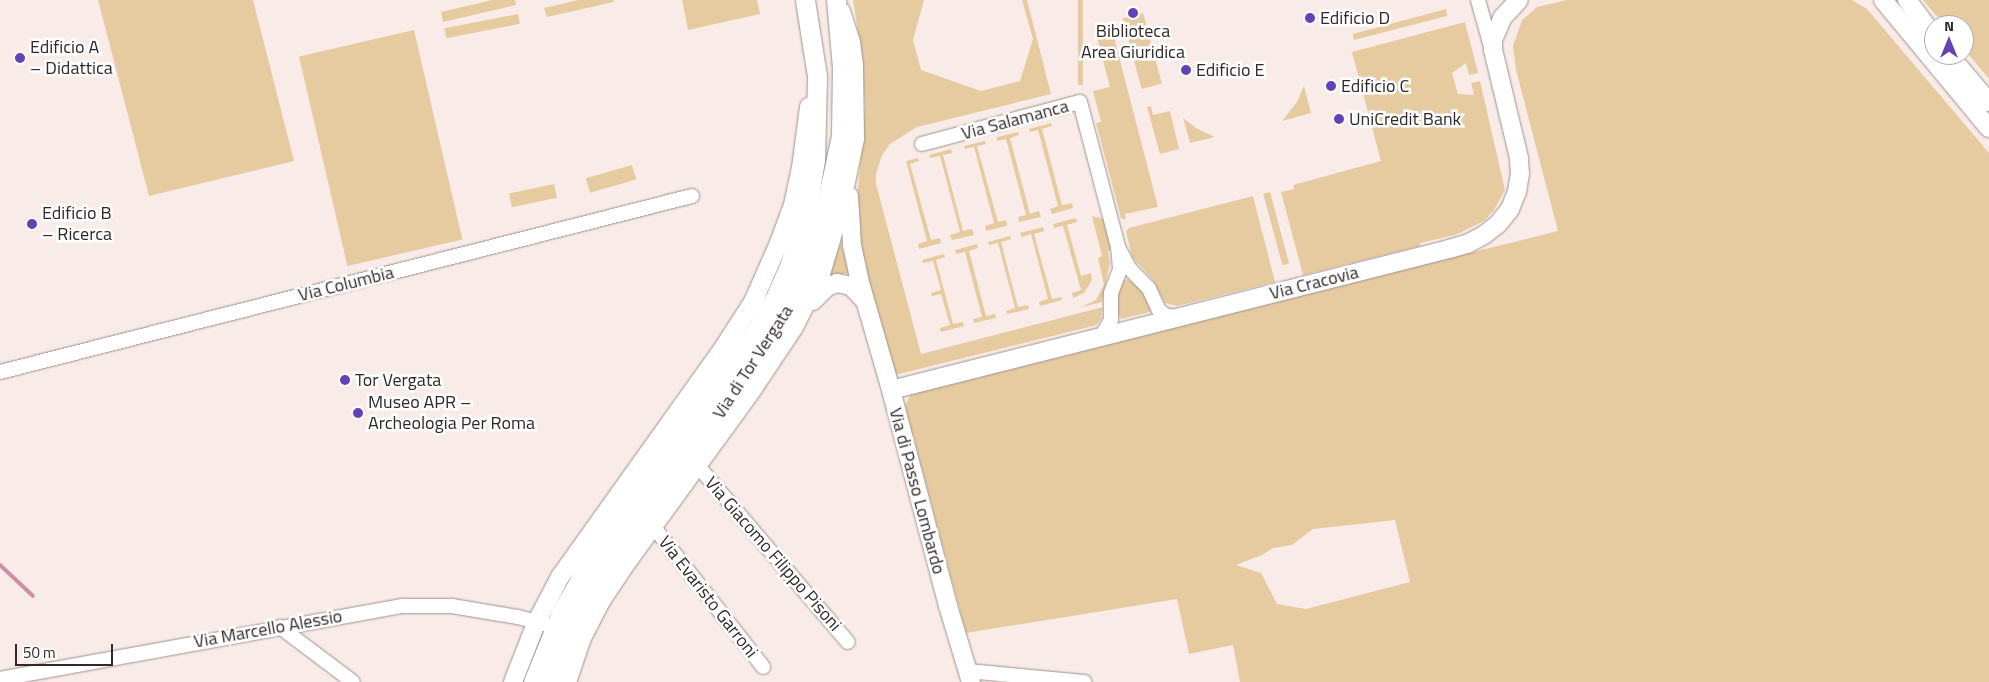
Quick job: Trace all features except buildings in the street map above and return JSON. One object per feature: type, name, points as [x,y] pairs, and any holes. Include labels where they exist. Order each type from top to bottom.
[{"type":"main road","name":"Via di Tor Vergata","points":[[532,682],[569,633],[570,596],[594,556],[757,329],[778,292],[802,231],[813,178],[818,99],[806,0]]},
{"type":"main road","name":"Via di Tor Vergata","points":[[548,682],[569,633],[602,574],[778,331],[800,287],[825,212],[841,136],[842,68],[836,1]]},
{"type":"street","points":[[1478,0],[1495,61]]},
{"type":"street","name":"Via Cracovia","points":[[891,390],[1467,244],[1484,235],[1498,224],[1514,201],[1520,174],[1517,151],[1495,61],[1494,40],[1503,17],[1519,0]]},
{"type":"street","points":[[1883,0],[1989,128]]},
{"type":"street","points":[[1907,0],[1924,23]]},
{"type":"street","points":[[836,1],[851,42],[855,77],[855,131],[851,168]]},
{"type":"street","name":"Via di Tor Vergata","points":[[513,682],[537,622],[555,585],[574,555],[724,347],[756,295],[780,243],[795,198],[803,158],[815,62]]},
{"type":"street","points":[[1958,65],[1989,102]]},
{"type":"street","name":"Via Salamanca","points":[[922,144],[1080,102],[1118,247],[1120,269],[1111,293],[1110,323],[1101,337]]},
{"type":"street","name":"Via di Tor Vergata","points":[[567,682],[569,633],[605,595],[748,396],[802,313],[829,252],[851,168]]},
{"type":"street","name":"Via di Passo Lombardo","points":[[851,168],[849,198],[852,245],[864,300],[891,390],[948,606],[969,676]]},
{"type":"street","name":"Via Columbia","points":[[0,372],[692,196]]},
{"type":"street","name":"Via Salamanca","points":[[1118,247],[1129,268],[1147,286],[1153,300],[1165,315],[1178,318]]},
{"type":"street","points":[[802,313],[823,290],[837,283],[851,286],[864,300]]},
{"type":"street","points":[[1111,307],[1116,322],[1124,328],[1137,328],[1152,317],[1153,300]]},
{"type":"street","name":"Via Giacomo Filippo Pisoni","points":[[698,466],[848,642]]},
{"type":"street","name":"Via Evaristo Garroni","points":[[653,526],[763,667]]},
{"type":"street","name":"Via Marcello Alessio","points":[[0,679],[280,627],[402,606],[426,604],[452,606],[537,622],[569,633]]},
{"type":"street","points":[[280,627],[353,682]]},
{"type":"street","points":[[969,676],[1084,682]]},
{"type":"shaded area","points":[[98,0],[253,0],[294,161],[149,196]]},
{"type":"shaded area","points":[[492,0],[515,0],[516,5],[443,22],[441,12]]},
{"type":"shaded area","points":[[578,0],[613,0],[614,2],[547,17],[544,8]]},
{"type":"shaded area","points":[[682,0],[757,0],[760,14],[688,30]]},
{"type":"shaded area","points":[[853,0],[924,0],[913,40],[921,70],[981,91],[1020,81],[1033,39],[1022,0],[1027,0],[1051,94],[917,127],[890,144],[882,155],[876,174],[876,184],[921,354],[1103,307],[1101,319],[1097,325],[895,375],[862,259],[856,211],[865,108],[862,57]]},
{"type":"shaded area","points":[[1078,0],[1083,0],[1083,85],[1078,85]]},
{"type":"shaded area","points":[[1567,0],[1852,0],[1867,9],[1989,153],[1989,682],[1240,682],[1233,645],[1189,654],[1177,599],[966,633],[905,406],[912,391],[1558,231],[1516,70],[1513,46],[1522,20],[1537,7]],"holes":[[[1395,520],[1410,582],[1306,609],[1277,604],[1261,573],[1236,565],[1262,555],[1273,548],[1292,545],[1313,529]]]},
{"type":"shaded area","points":[[1923,0],[1989,0],[1989,79],[1974,61],[1974,15],[1936,15]]},
{"type":"shaded area","points":[[1446,9],[1447,16],[1354,40],[1353,34]]},
{"type":"shaded area","points":[[1143,13],[1162,84],[1142,89],[1123,18]]},
{"type":"shaded area","points":[[518,14],[520,24],[446,38],[444,28]]},
{"type":"shaded area","points":[[1110,22],[1158,207],[1125,214],[1126,220],[1121,218],[1096,123],[1101,122],[1093,91],[1110,87],[1094,26]]},
{"type":"shaded area","points":[[1465,22],[1478,73],[1469,75],[1466,63],[1452,73],[1458,94],[1474,95],[1471,83],[1480,81],[1505,190],[1494,210],[1484,221],[1455,235],[1420,243],[1420,246],[1303,275],[1281,192],[1294,189],[1293,185],[1381,161],[1352,52]]},
{"type":"shaded area","points":[[414,30],[462,239],[347,266],[299,57]]},
{"type":"shaded area","points":[[1304,86],[1311,113],[1282,121],[1297,102]]},
{"type":"shaded area","points":[[1151,106],[1153,115],[1170,111],[1179,149],[1160,154],[1147,107]]},
{"type":"shaded area","points":[[1183,118],[1196,128],[1215,137],[1190,143]]},
{"type":"shaded area","points":[[1051,123],[1052,126],[1042,129],[1062,205],[1072,203],[1073,208],[1052,214],[1050,209],[1058,206],[1038,130],[1030,132],[1029,129]]},
{"type":"shaded area","points":[[1018,132],[1019,135],[1010,138],[1030,214],[1039,211],[1041,217],[1019,222],[1018,217],[1026,215],[1006,139],[997,141],[997,137]]},
{"type":"shaded area","points":[[985,141],[986,144],[977,146],[998,222],[1006,220],[1007,226],[986,231],[985,226],[994,223],[974,147],[965,149],[964,146]]},
{"type":"shaded area","points":[[951,149],[952,153],[943,155],[963,231],[972,229],[974,235],[952,240],[950,235],[960,232],[940,156],[930,158],[929,155]]},
{"type":"shaded area","points":[[918,158],[919,161],[910,164],[931,240],[940,238],[941,243],[919,249],[918,244],[927,241],[906,161]]},
{"type":"shaded area","points":[[632,165],[636,179],[590,193],[586,178]]},
{"type":"shaded area","points":[[554,184],[557,198],[512,207],[509,194]]},
{"type":"shaded area","points":[[1270,192],[1289,263],[1282,265],[1263,194]]},
{"type":"shaded area","points":[[1253,196],[1275,282],[1177,306],[1165,303],[1152,279],[1132,257],[1126,231],[1129,228]]},
{"type":"shaded area","points":[[1092,216],[1104,219],[1112,250],[1108,251],[1110,263],[1102,302],[1079,308],[1096,300],[1104,285],[1098,258],[1102,256]]},
{"type":"shaded area","points":[[1076,218],[1077,222],[1067,225],[1081,276],[1091,273],[1092,280],[1084,293],[1073,298],[1072,293],[1081,290],[1063,226],[1054,228],[1053,224]]},
{"type":"shaded area","points":[[1043,227],[1044,231],[1034,234],[1052,299],[1061,297],[1062,300],[1040,306],[1039,302],[1048,299],[1031,234],[1022,237],[1020,233]]},
{"type":"shaded area","points":[[1010,236],[1011,239],[1001,242],[1018,307],[1028,305],[1029,309],[1007,314],[1006,311],[1015,308],[998,243],[989,245],[988,242]]},
{"type":"shaded area","points":[[841,242],[849,273],[828,276]]},
{"type":"shaded area","points":[[977,244],[978,248],[969,251],[986,316],[995,314],[996,318],[974,323],[973,319],[982,317],[965,252],[956,254],[955,250]]},
{"type":"shaded area","points":[[944,254],[945,257],[936,260],[953,324],[963,322],[964,326],[941,332],[940,328],[950,325],[941,294],[932,296],[931,293],[941,290],[933,261],[923,263],[922,260]]},
{"type":"shaded area","points":[[1127,279],[1139,284],[1151,308],[1150,312],[1121,319],[1117,311],[1116,296],[1121,282]]},
{"type":"waterway","points":[[0,565],[33,596]]},
{"type":"place","name":"Biblioteca Area Giuridica","points":[[1133,13]]},
{"type":"place","name":"Edificio D","points":[[1310,18]]},
{"type":"place","name":"Edificio A – Didattica","points":[[20,58]]},
{"type":"place","name":"Edificio E","points":[[1186,70]]},
{"type":"place","name":"Edificio C","points":[[1331,86]]},
{"type":"place","name":"UniCredit Bank","points":[[1339,119]]},
{"type":"place","name":"Edificio B – Ricerca","points":[[32,224]]},
{"type":"place","name":"Tor Vergata","points":[[345,380]]},
{"type":"place","name":"Museo APR – Archeologia Per Roma","points":[[358,413]]}]
